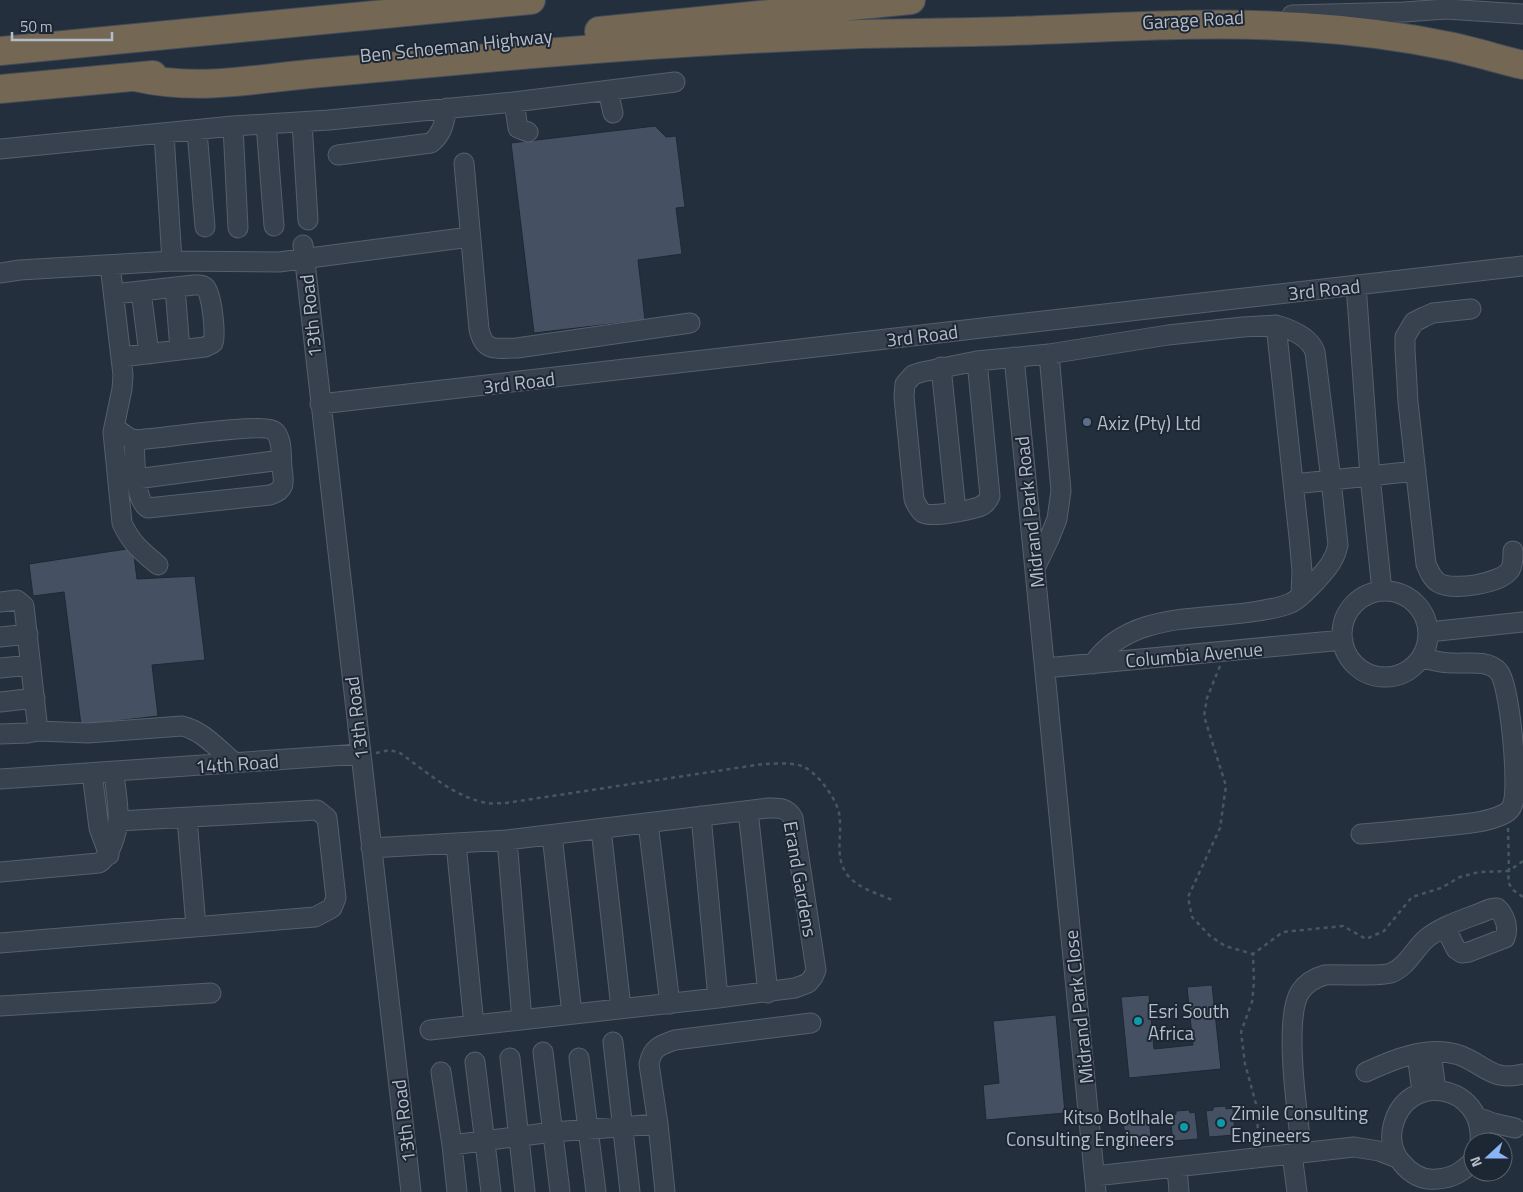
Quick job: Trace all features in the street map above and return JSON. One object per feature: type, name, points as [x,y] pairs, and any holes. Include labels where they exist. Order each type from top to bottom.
[{"type":"highway","points":[[312,20],[387,0]]},
{"type":"highway","name":"Ben Schoeman Highway","points":[[0,50],[531,0]]},
{"type":"highway","name":"Ben Schoeman Highway","points":[[0,89],[911,0]]},
{"type":"highway","points":[[135,77],[178,84],[218,84],[449,61],[678,43],[864,34],[976,32],[1103,26],[1270,26],[1350,31],[1450,46],[1523,65]]},
{"type":"street","name":"Garage Road","points":[[1103,26],[1170,19],[1446,9],[1488,10],[1523,14]]},
{"type":"street","points":[[0,149],[233,126],[302,122],[514,102],[675,82]]},
{"type":"street","points":[[608,91],[613,112]]},
{"type":"street","points":[[514,102],[518,128],[528,132]]},
{"type":"street","points":[[338,155],[431,143],[442,131],[447,108]]},
{"type":"street","points":[[302,122],[308,220]]},
{"type":"street","points":[[266,124],[274,226]]},
{"type":"street","points":[[233,126],[238,228]]},
{"type":"street","points":[[197,131],[204,227]]},
{"type":"street","points":[[164,134],[172,260]]},
{"type":"street","points":[[464,163],[479,328],[483,342],[493,348],[517,348],[690,322]]},
{"type":"street","points":[[0,273],[172,260],[259,262],[304,252],[470,237]]},
{"type":"street","name":"13th Road","points":[[304,252],[411,1192]]},
{"type":"street","points":[[110,265],[121,357],[122,390],[114,427],[113,446],[122,523],[134,545],[158,565]]},
{"type":"street","name":"3rd Road","points":[[320,404],[1523,266]]},
{"type":"street","points":[[114,294],[200,284],[207,288],[210,296],[215,334],[215,341],[210,346],[121,357]]},
{"type":"street","points":[[1356,285],[1370,476],[1382,591]]},
{"type":"street","points":[[175,287],[180,350]]},
{"type":"street","points":[[141,291],[149,354]]},
{"type":"street","points":[[1471,308],[1433,313],[1414,322],[1406,337],[1404,348],[1426,564],[1438,583],[1452,586],[1477,584],[1499,579],[1510,569],[1513,551]]},
{"type":"street","points":[[1276,325],[1294,484],[1302,572],[1301,596]]},
{"type":"street","points":[[976,361],[990,496],[987,502],[980,506],[932,515],[924,514],[914,499],[904,397],[905,384],[914,376],[941,367],[976,361],[1049,354],[1168,335],[1276,325],[1287,328],[1305,339],[1311,344],[1315,352],[1338,545],[1332,563],[1301,596],[1292,602],[1280,607],[1243,614],[1166,621],[1150,625],[1130,633],[1104,648],[1092,664]]},
{"type":"street","points":[[1035,568],[1050,539],[1057,519],[1061,491],[1049,354]]},
{"type":"street","name":"Midrand Park Road","points":[[1014,357],[1045,668]]},
{"type":"street","points":[[941,367],[956,511]]},
{"type":"street","points":[[114,427],[134,440],[264,428],[272,430],[278,436],[282,460],[283,486],[280,491],[270,495],[148,508],[142,504],[136,479],[134,440]]},
{"type":"street","points":[[136,479],[282,460]]},
{"type":"street","points":[[1294,484],[1416,471]]},
{"type":"street","points":[[1382,591],[1395,592],[1414,602],[1426,619],[1429,632],[1427,646],[1422,658],[1413,668],[1402,675],[1389,678],[1376,677],[1364,672],[1353,664],[1342,640],[1343,626],[1348,613],[1356,602],[1368,594],[1382,591]]},
{"type":"street","points":[[0,602],[17,600],[24,606],[38,731]]},
{"type":"street","points":[[1429,632],[1523,622]]},
{"type":"street","points":[[0,637],[28,634]]},
{"type":"street","name":"Columbia Avenue","points":[[1045,668],[1342,640]]},
{"type":"street","points":[[1361,834],[1465,824],[1490,819],[1508,811],[1513,804],[1515,793],[1514,755],[1508,698],[1499,672],[1484,664],[1447,663],[1422,658]]},
{"type":"street","points":[[0,668],[31,665]]},
{"type":"street","name":"Midrand Park Close","points":[[1045,668],[1095,1184],[1177,1167],[1354,1147],[1378,1151],[1398,1158]]},
{"type":"street","points":[[0,702],[35,698]]},
{"type":"street","points":[[0,734],[38,731],[88,732],[182,726],[198,733],[235,762]]},
{"type":"street","name":"14th Road","points":[[0,779],[235,762],[360,756]]},
{"type":"street","points":[[0,872],[99,864],[108,855],[118,812],[114,772]]},
{"type":"street","points":[[92,773],[99,828],[108,855]]},
{"type":"street","name":"Erand Gardens","points":[[371,848],[411,844],[456,844],[507,840],[778,808],[790,812],[792,818],[816,970],[813,977],[803,986],[768,993],[430,1030]]},
{"type":"street","points":[[0,943],[315,917],[332,908],[336,898],[327,818],[317,810],[187,818],[118,812]]},
{"type":"street","points":[[748,811],[768,993]]},
{"type":"street","points":[[700,816],[718,998]]},
{"type":"street","points":[[187,818],[196,927]]},
{"type":"street","points":[[648,823],[670,1004]]},
{"type":"street","points":[[601,829],[621,1008]]},
{"type":"street","points":[[552,835],[572,1014]]},
{"type":"street","points":[[507,840],[522,1020]]},
{"type":"street","points":[[456,844],[474,1025]]},
{"type":"street","points":[[1297,1192],[1292,1051],[1293,1022],[1299,994],[1308,983],[1315,978],[1325,975],[1387,974],[1398,970],[1426,939],[1445,927]]},
{"type":"street","points":[[0,1006],[211,993]]},
{"type":"street","points":[[664,1192],[658,1124],[649,1064],[650,1056],[656,1049],[664,1043],[675,1040],[811,1023]]},
{"type":"street","points":[[613,1042],[630,1192]]},
{"type":"street","points":[[543,1052],[560,1192]]},
{"type":"street","points":[[1366,1072],[1424,1053],[1447,1052],[1460,1056],[1488,1072],[1498,1075],[1512,1077],[1523,1074]]},
{"type":"street","points":[[1424,1053],[1429,1091]]},
{"type":"street","points":[[510,1058],[525,1192]]},
{"type":"street","points":[[578,1058],[596,1192]]},
{"type":"street","points":[[475,1062],[491,1192]]},
{"type":"street","points":[[441,1072],[457,1192]]},
{"type":"street","points":[[1463,1171],[1441,1185],[1418,1176],[1406,1168],[1393,1149],[1391,1130],[1394,1118],[1401,1106],[1410,1098],[1429,1091],[1448,1092],[1461,1097],[1470,1106],[1477,1117],[1481,1132]]},
{"type":"street","points":[[1477,1117],[1493,1123],[1519,1128]]},
{"type":"street","points":[[452,1145],[553,1132],[658,1124]]},
{"type":"street","name":"Midrand Park Close","points":[[1354,1147],[1391,1130]]},
{"type":"street","points":[[1177,1167],[1179,1192]]},
{"type":"path","points":[[1227,651],[1207,698],[1204,716],[1226,786],[1220,828],[1188,897],[1192,917],[1210,936],[1225,946],[1252,954]]},
{"type":"path","points":[[360,756],[390,750],[400,753],[451,789],[470,799],[489,804],[764,764],[802,766],[815,775],[831,794],[839,812],[838,846],[846,873],[855,883],[892,900]]},
{"type":"path","points":[[1508,811],[1509,871],[1523,861]]},
{"type":"building","points":[[655,126],[666,137],[676,136],[685,207],[676,208],[682,254],[638,260],[645,320],[534,333],[511,143]]},
{"type":"building","points":[[133,548],[137,579],[195,576],[205,660],[152,665],[158,716],[81,725],[64,592],[33,596],[29,564]]},
{"type":"building","name":"Esri South Africa","points":[[1212,985],[1221,1069],[1129,1078],[1121,997],[1149,995],[1154,1049],[1193,1045],[1187,987]]},
{"type":"building","points":[[1056,1015],[1065,1113],[986,1120],[983,1085],[999,1083],[993,1021]]},
{"type":"building","name":"Zimile Consulting Engineers","points":[[1226,1106],[1226,1109],[1233,1108],[1235,1135],[1209,1137],[1206,1111],[1213,1110],[1213,1107]]},
{"type":"building","name":"Kitso Botlhale Consulting Engineers","points":[[1189,1110],[1190,1113],[1195,1112],[1198,1139],[1173,1141],[1170,1115],[1176,1114],[1176,1111]]},
{"type":"building","points":[[1143,1116],[1143,1119],[1149,1118],[1152,1145],[1126,1148],[1123,1121]]},
{"type":"place","name":"Axiz (Pty) Ltd","points":[[1087,422]]},
{"type":"place","name":"Esri South Africa","points":[[1138,1021]]},
{"type":"place","name":"Zimile Consulting Engineers","points":[[1221,1123]]},
{"type":"place","name":"Kitso Botlhale Consulting Engineers","points":[[1184,1127]]}]
